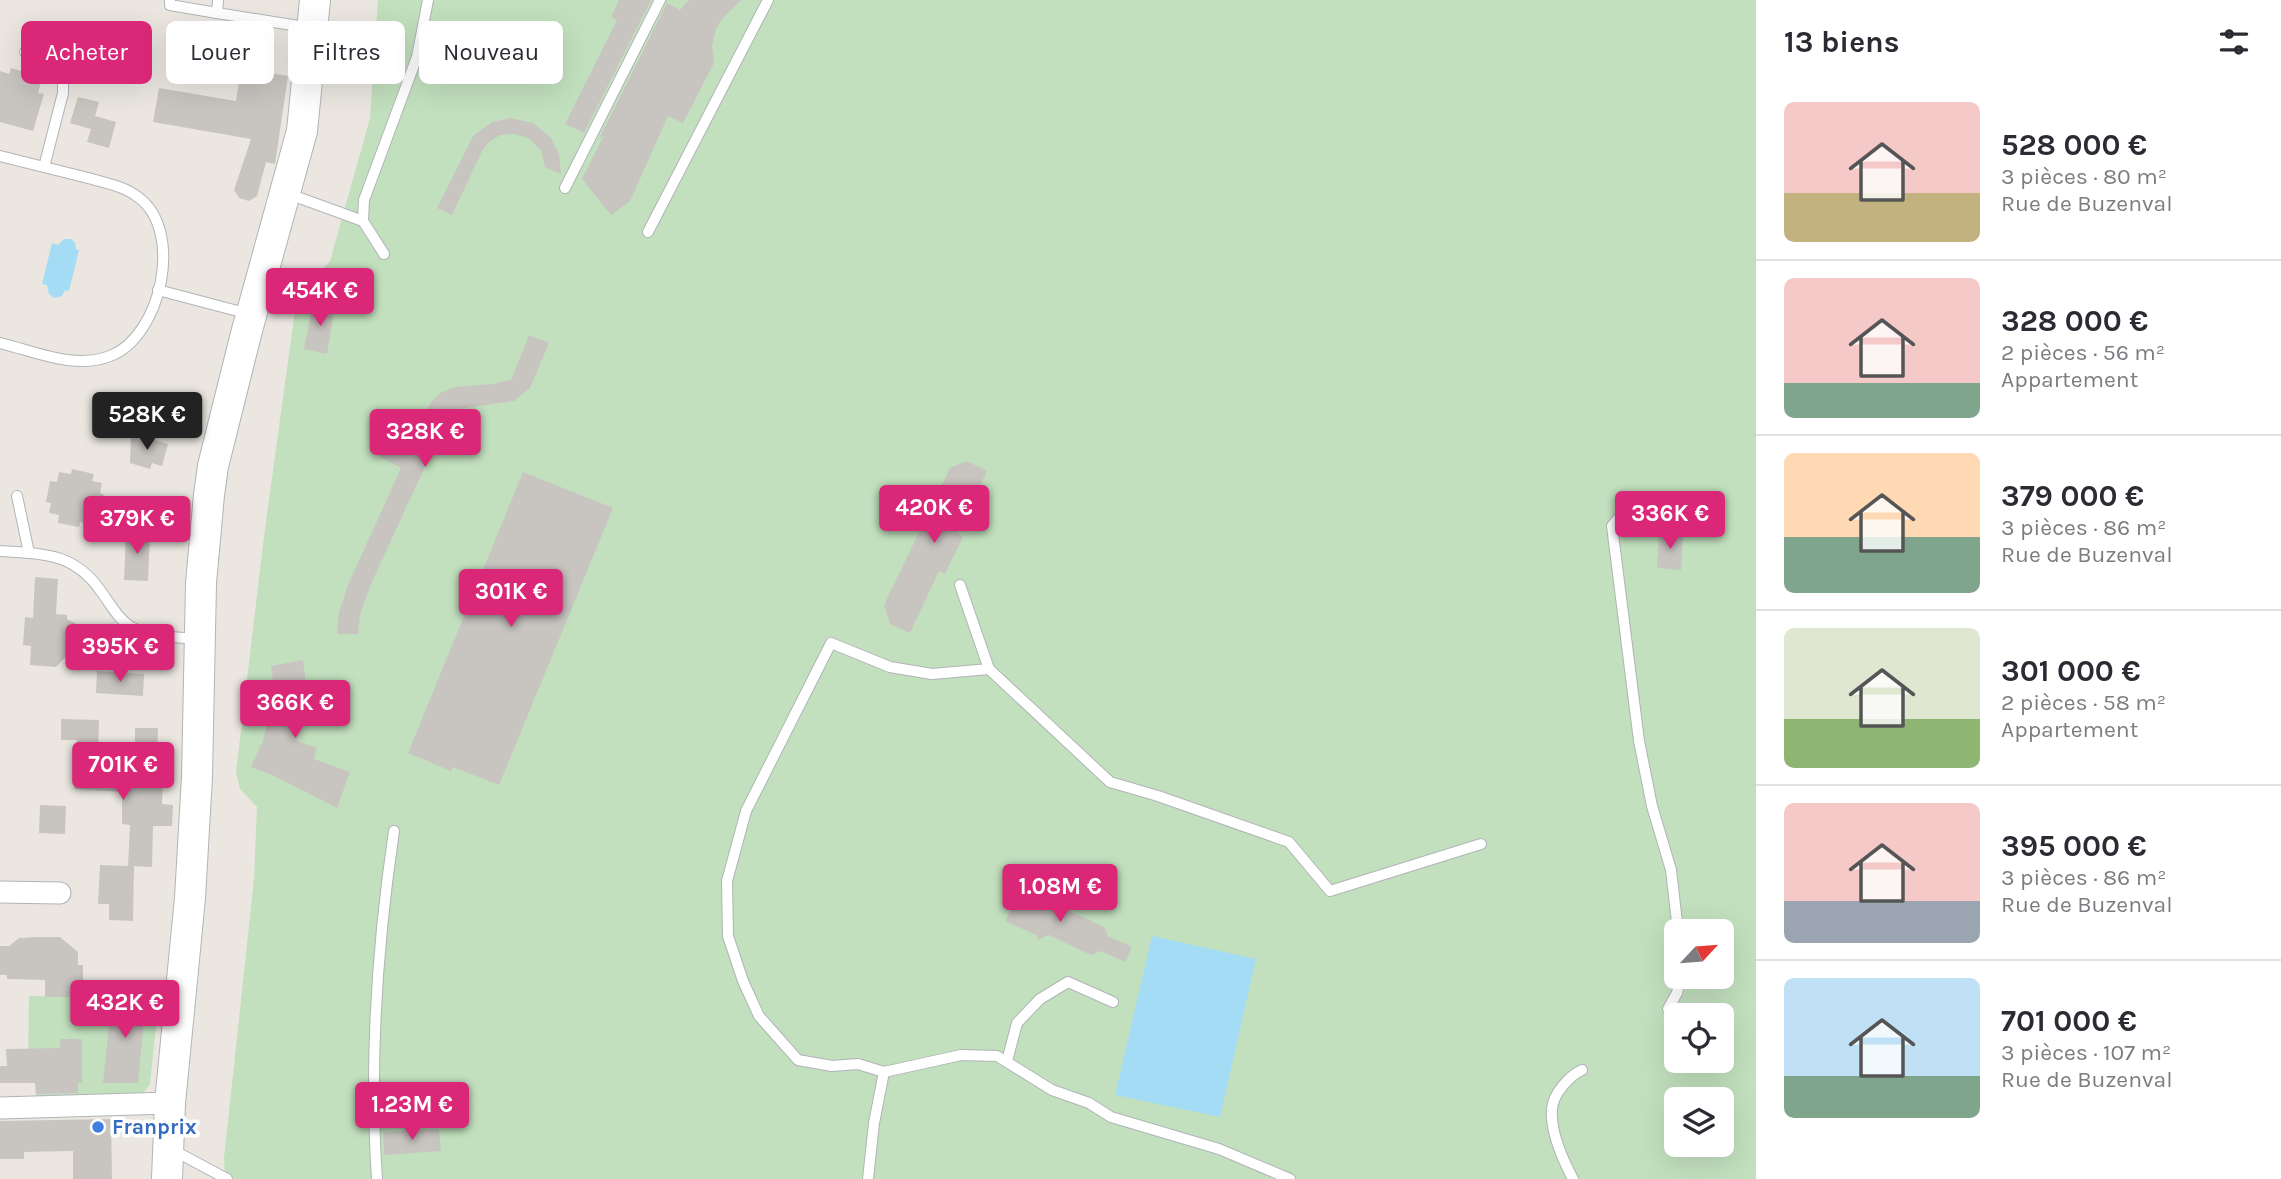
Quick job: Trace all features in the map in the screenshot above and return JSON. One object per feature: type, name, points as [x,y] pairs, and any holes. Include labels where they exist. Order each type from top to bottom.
[{"type":"main road","points":[[167,1179],[170,1103],[190,898],[197,777],[201,583],[213,466],[251,314],[302,131],[314,14]]},
{"type":"street","points":[[0,892],[60,894]]},
{"type":"street","points":[[0,1108],[170,1103]]},
{"type":"lane","points":[[170,0],[170,5],[217,13],[314,14]]},
{"type":"lane","points":[[217,13],[218,0]]},
{"type":"lane","points":[[384,254],[363,221],[364,200],[417,57],[428,0]]},
{"type":"lane","points":[[565,188],[660,0]]},
{"type":"lane","points":[[648,232],[768,0]]},
{"type":"lane","points":[[44,167],[63,84]]},
{"type":"lane","points":[[0,156],[120,186],[139,197],[153,212],[162,233],[164,254],[158,290],[146,324],[135,340],[124,349],[88,362],[0,342]]},
{"type":"lane","points":[[285,193],[363,221]]},
{"type":"lane","points":[[158,290],[251,314]]},
{"type":"lane","points":[[17,496],[29,553]]},
{"type":"lane","points":[[1644,508],[1622,514],[1612,526],[1639,741],[1652,806],[1671,870],[1677,919]]},
{"type":"lane","points":[[0,551],[49,554],[71,562],[91,577],[128,625],[146,634],[199,639]]},
{"type":"lane","points":[[960,585],[989,669],[1110,782],[1289,842],[1330,891],[1481,844]]},
{"type":"lane","points":[[989,669],[932,674],[890,667],[831,643],[746,811],[727,880],[728,936],[743,981],[759,1016],[798,1060],[832,1066],[858,1064],[884,1072],[961,1055],[997,1056],[1052,1090],[1089,1103],[1111,1117],[1219,1149],[1290,1179]]},
{"type":"lane","points":[[377,1179],[374,1045],[382,910],[394,831]]},
{"type":"lane","points":[[1007,1061],[1017,1023],[1040,999],[1068,982],[1113,1002]]},
{"type":"lane","points":[[1573,1179],[1556,1135],[1552,1107],[1565,1083],[1572,1075],[1582,1070]]},
{"type":"lane","points":[[868,1179],[874,1123],[884,1072]]},
{"type":"lane","points":[[167,1147],[227,1179]]},
{"type":"green space","points":[[378,0],[1756,0],[1756,1179],[225,1179],[224,1158],[254,879],[257,807],[240,789],[236,772],[264,536],[297,296],[330,261],[370,118],[372,84],[405,84],[405,21],[377,21]]},
{"type":"green space","points":[[29,996],[159,998],[150,1084],[143,1093],[36,1098],[35,1058],[28,1058]]},
{"type":"water","points":[[64,239],[71,239],[79,250],[69,291],[65,290],[62,296],[54,298],[49,294],[47,285],[42,284],[52,243],[58,245]]},
{"type":"water","points":[[1152,936],[1256,959],[1220,1117],[1115,1095]]},
{"type":"building","points":[[619,0],[651,0],[584,133],[565,124],[617,20],[611,17]]},
{"type":"building","points":[[689,0],[741,0],[716,29],[712,46],[714,63],[683,123],[668,116],[630,201],[611,215],[582,179],[667,3],[680,10]]},
{"type":"building","points":[[11,68],[21,71],[21,84],[40,84],[38,93],[44,94],[33,131],[0,122],[0,71],[9,74]]},
{"type":"building","points":[[274,74],[288,76],[275,164],[266,162],[257,196],[249,201],[239,198],[234,190],[251,139],[153,122],[159,88],[236,101],[239,84],[274,84]]},
{"type":"building","points":[[78,97],[99,102],[95,116],[116,122],[109,148],[87,142],[91,129],[70,123]]},
{"type":"building","points":[[510,118],[533,123],[551,138],[559,154],[561,174],[545,167],[541,150],[528,138],[514,134],[500,135],[482,151],[452,215],[437,208],[473,136],[492,122]]},
{"type":"building","points":[[313,302],[335,306],[327,354],[304,349]]},
{"type":"building","points":[[529,335],[549,343],[530,388],[514,401],[451,410],[371,584],[360,614],[358,634],[337,634],[339,612],[348,585],[401,468],[379,456],[390,429],[414,439],[431,402],[440,393],[455,387],[511,380]]},
{"type":"building","points":[[131,434],[168,444],[162,466],[152,463],[150,469],[130,463]]},
{"type":"building","points":[[967,461],[987,471],[957,533],[963,537],[945,574],[939,571],[910,633],[890,624],[884,605],[950,468]]},
{"type":"building","points":[[72,469],[94,474],[92,481],[102,483],[100,493],[104,495],[100,515],[94,514],[92,525],[80,522],[79,527],[58,523],[59,515],[49,513],[51,503],[46,502],[50,481],[57,482],[59,472],[71,474]]},
{"type":"building","points":[[523,472],[613,508],[499,785],[453,767],[451,771],[408,753]]},
{"type":"building","points":[[126,530],[150,532],[148,581],[124,580]]},
{"type":"building","points":[[1659,532],[1683,534],[1681,570],[1657,568]]},
{"type":"building","points":[[35,577],[58,579],[56,614],[67,615],[67,619],[75,623],[81,633],[78,644],[56,667],[30,665],[31,646],[23,645],[25,617],[33,618]]},
{"type":"building","points":[[303,660],[307,691],[297,741],[317,748],[314,759],[350,772],[337,808],[251,767],[262,743],[269,717],[273,681],[271,666]]},
{"type":"building","points":[[97,671],[144,674],[143,696],[96,693]]},
{"type":"building","points":[[61,719],[99,720],[98,753],[135,755],[135,728],[158,728],[157,755],[164,755],[162,804],[173,805],[172,826],[153,826],[152,867],[134,866],[133,921],[109,920],[109,904],[98,904],[100,865],[128,866],[130,825],[122,824],[122,792],[74,789],[77,740],[61,740]]},
{"type":"building","points":[[40,805],[66,806],[65,834],[39,833]]},
{"type":"building","points":[[1024,881],[1043,889],[1039,897],[1104,927],[1108,936],[1132,947],[1125,962],[1101,951],[1091,955],[1049,935],[1038,940],[1036,935],[1005,921],[1011,910],[1002,908],[1010,889],[1019,893]]},
{"type":"building","points":[[60,937],[78,952],[78,965],[83,965],[83,997],[45,997],[45,980],[7,979],[7,975],[0,975],[0,946],[9,946],[19,938]]},
{"type":"building","points":[[112,997],[146,998],[138,1083],[103,1083]]},
{"type":"building","points":[[60,1039],[82,1039],[82,1083],[78,1083],[78,1093],[36,1094],[35,1083],[0,1083],[0,1066],[7,1066],[6,1049],[60,1048]]},
{"type":"building","points":[[111,1119],[112,1179],[73,1179],[73,1151],[24,1152],[24,1159],[0,1159],[0,1121]]},
{"type":"building","points":[[439,1129],[441,1151],[384,1155],[383,1132]]},
{"type":"place","name":"Franprix","points":[[98,1127]]}]
